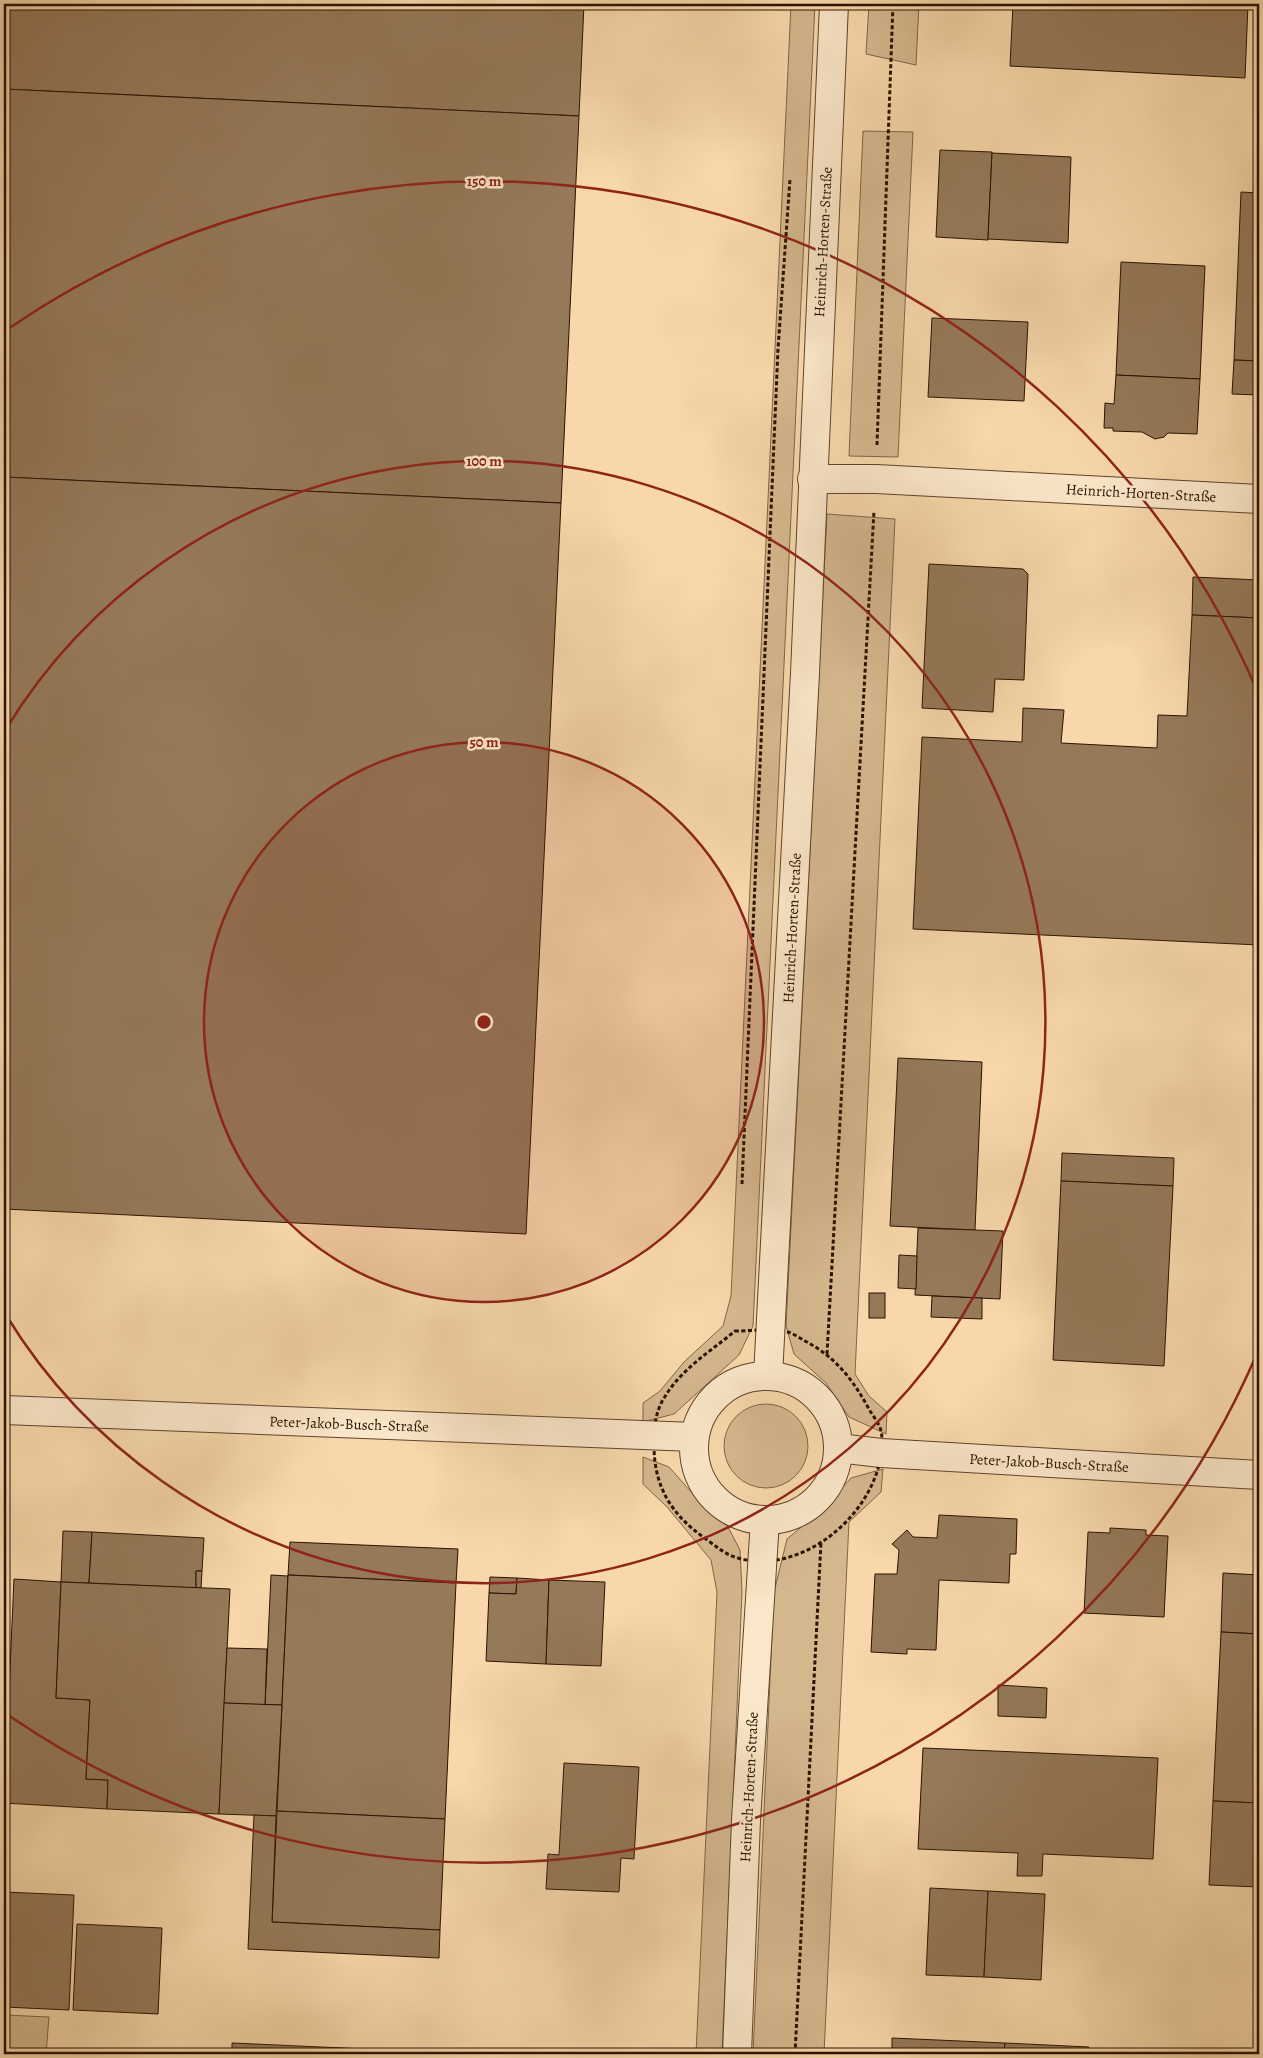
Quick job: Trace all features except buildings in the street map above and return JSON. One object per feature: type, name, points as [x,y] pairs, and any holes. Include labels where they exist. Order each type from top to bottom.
[{"type":"street","name":"Heinrich-Horten-Straße","points":[[768,1376],[805,673],[834,4]]},
{"type":"street","name":"Heinrich-Horten-Straße","points":[[812,479],[876,479],[1259,499]]},
{"type":"street","points":[[768,1376],[790,1380],[810,1391],[825,1407],[835,1426],[838,1448],[835,1470],[824,1491],[808,1507],[787,1517],[765,1520],[744,1517],[726,1509],[710,1495],[700,1478],[694,1458],[694,1438],[700,1418],[712,1400],[728,1387],[748,1378],[768,1376]]},
{"type":"street","name":"Peter-Jakob-Busch-Straße","points":[[4,1410],[654,1438],[694,1438]]},
{"type":"street","name":"Peter-Jakob-Busch-Straße","points":[[838,1448],[881,1453],[1259,1475]]},
{"type":"street","name":"Heinrich-Horten-Straße","points":[[737,2054],[746,1820],[765,1520]]},
{"type":"path","points":[[827,1354],[876,479],[893,4]]},
{"type":"path","points":[[742,1192],[778,349],[790,175]]},
{"type":"path","points":[[736,1321],[736,1331]]},
{"type":"path","points":[[736,1331],[771,1331],[788,1332],[827,1354],[839,1364],[862,1395],[881,1431],[881,1453],[878,1470],[870,1490],[838,1529],[821,1542],[782,1560],[740,1559],[727,1555],[692,1529],[678,1514],[656,1477],[653,1462],[655,1419],[664,1398],[676,1382],[704,1353],[736,1331]]},
{"type":"path","points":[[795,2054],[821,1542]]},
{"type":"shaded area","points":[[791,4],[815,4],[753,1326],[739,1355],[674,1414],[643,1422],[643,1403],[660,1391],[684,1362],[723,1326],[731,1296]]},
{"type":"shaded area","points":[[869,4],[919,4],[916,65],[866,54]]},
{"type":"shaded area","points":[[863,131],[913,132],[898,457],[849,456]]},
{"type":"shaded area","points":[[827,514],[895,519],[855,1374],[869,1396],[887,1412],[886,1434],[849,1417],[826,1383],[794,1354],[786,1326]]},
{"type":"shaded area","points":[[766,1404],[782,1407],[796,1416],[805,1430],[808,1446],[805,1462],[796,1476],[782,1485],[766,1488],[750,1485],[736,1476],[727,1462],[724,1446],[727,1430],[736,1416],[750,1407]]},
{"type":"shaded area","points":[[643,1457],[669,1467],[700,1502],[728,1527],[740,1550],[742,1592],[722,2054],[696,2054],[717,1592],[711,1560],[667,1507],[643,1484]]},
{"type":"shaded area","points":[[883,1469],[881,1492],[849,1522],[824,2054],[753,2054],[774,1592],[787,1539],[822,1510],[851,1478]]},
{"type":"shaded area","points":[[4,2015],[49,2017],[46,2054],[4,2054]]}]
